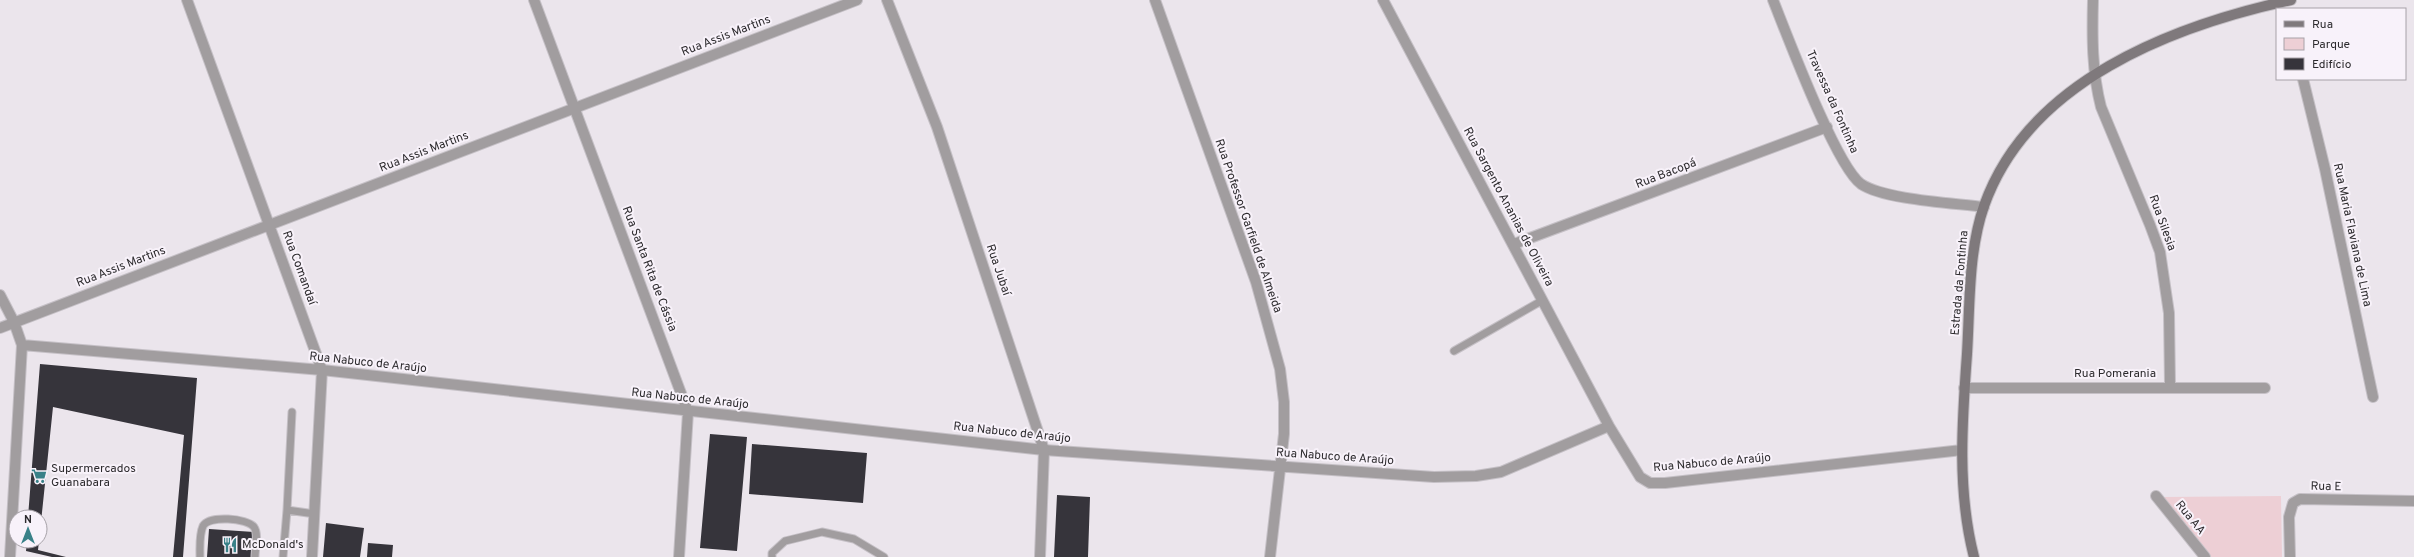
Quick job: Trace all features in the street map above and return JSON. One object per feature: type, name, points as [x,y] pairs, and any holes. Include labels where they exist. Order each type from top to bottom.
[{"type":"main road","name":"Estrada da Fontinha","points":[[1974,557],[1964,499],[1962,450],[1964,388],[1973,264],[1977,232],[1984,206],[1999,175],[2016,147],[2034,124],[2053,106],[2094,76],[2139,49],[2186,30],[2287,4]]},
{"type":"street","name":"Rua Comandaí","points":[[187,0],[322,370],[312,557]]},
{"type":"street","name":"Rua Santa Rita de Cássia","points":[[534,0],[688,412],[679,557]]},
{"type":"street","name":"Rua Assis Martins","points":[[0,328],[857,0]]},
{"type":"street","name":"Rua Jubaí","points":[[887,0],[937,127],[1044,450],[1040,557]]},
{"type":"street","name":"Rua Professor Garfield de Almeida","points":[[1155,0],[1256,282],[1280,370],[1284,402],[1282,466],[1270,557]]},
{"type":"street","name":"Rua Sargento Ananias de Oliveira","points":[[1383,0],[1514,244],[1609,426]]},
{"type":"street","name":"Travessa da Fontinha","points":[[1773,0],[1827,127],[1850,171],[1861,184],[1900,196],[1984,206]]},
{"type":"street","name":"Rua Silesia","points":[[2093,0],[2094,76],[2101,107],[2160,252],[2169,314],[2170,386]]},
{"type":"street","name":"Rua Maria Flaviana de Lima","points":[[2303,80],[2325,169],[2373,397]]},
{"type":"street","name":"Rua Bacopá","points":[[1514,244],[1827,127]]},
{"type":"street","points":[[0,295],[14,322],[22,345],[10,557]]},
{"type":"street","name":"Rua Nabuco de Araújo","points":[[22,345],[322,370],[688,412],[1044,450],[1434,477],[1476,476],[1501,472],[1609,426],[1636,472],[1645,481],[1658,483],[1962,450]]},
{"type":"street","name":"Rua Pomerania","points":[[1964,388],[2170,386],[2265,388]]},
{"type":"street","name":"Rua AA","points":[[2156,496],[2205,557]]},
{"type":"street","name":"Rua E","points":[[2290,557],[2289,517],[2293,503],[2300,499],[2414,501]]},
{"type":"lane","points":[[1454,351],[1543,300]]},
{"type":"lane","points":[[283,557],[292,412]]},
{"type":"lane","points":[[287,510],[315,514]]},
{"type":"lane","points":[[200,557],[203,526],[209,520],[215,518],[248,522],[254,527],[256,534],[255,557]]},
{"type":"lane","points":[[772,557],[772,553],[785,541],[822,532],[854,539],[884,557]]},
{"type":"green space","points":[[2281,496],[2282,557],[2211,557],[2163,497]]},
{"type":"building","name":"Supermercados Guanabara","points":[[40,364],[197,378],[183,557],[173,557],[184,435],[53,407],[42,509],[29,509]]},
{"type":"building","points":[[710,434],[747,437],[737,551],[700,548]]},
{"type":"building","points":[[752,444],[867,453],[863,503],[749,494]]},
{"type":"building","points":[[1057,495],[1090,497],[1088,557],[1054,557]]},
{"type":"building","points":[[326,523],[364,528],[360,557],[323,557]]},
{"type":"building","name":"McDonald's","points":[[209,529],[254,532],[253,557],[207,557]]},
{"type":"building","points":[[368,543],[393,545],[392,557],[367,557]]},
{"type":"building","points":[[26,549],[38,549],[66,557],[52,557],[26,551]]},
{"type":"place","name":"Supermercados Guanabara","points":[[39,476]]},
{"type":"place","name":"McDonald's","points":[[230,545]]}]
